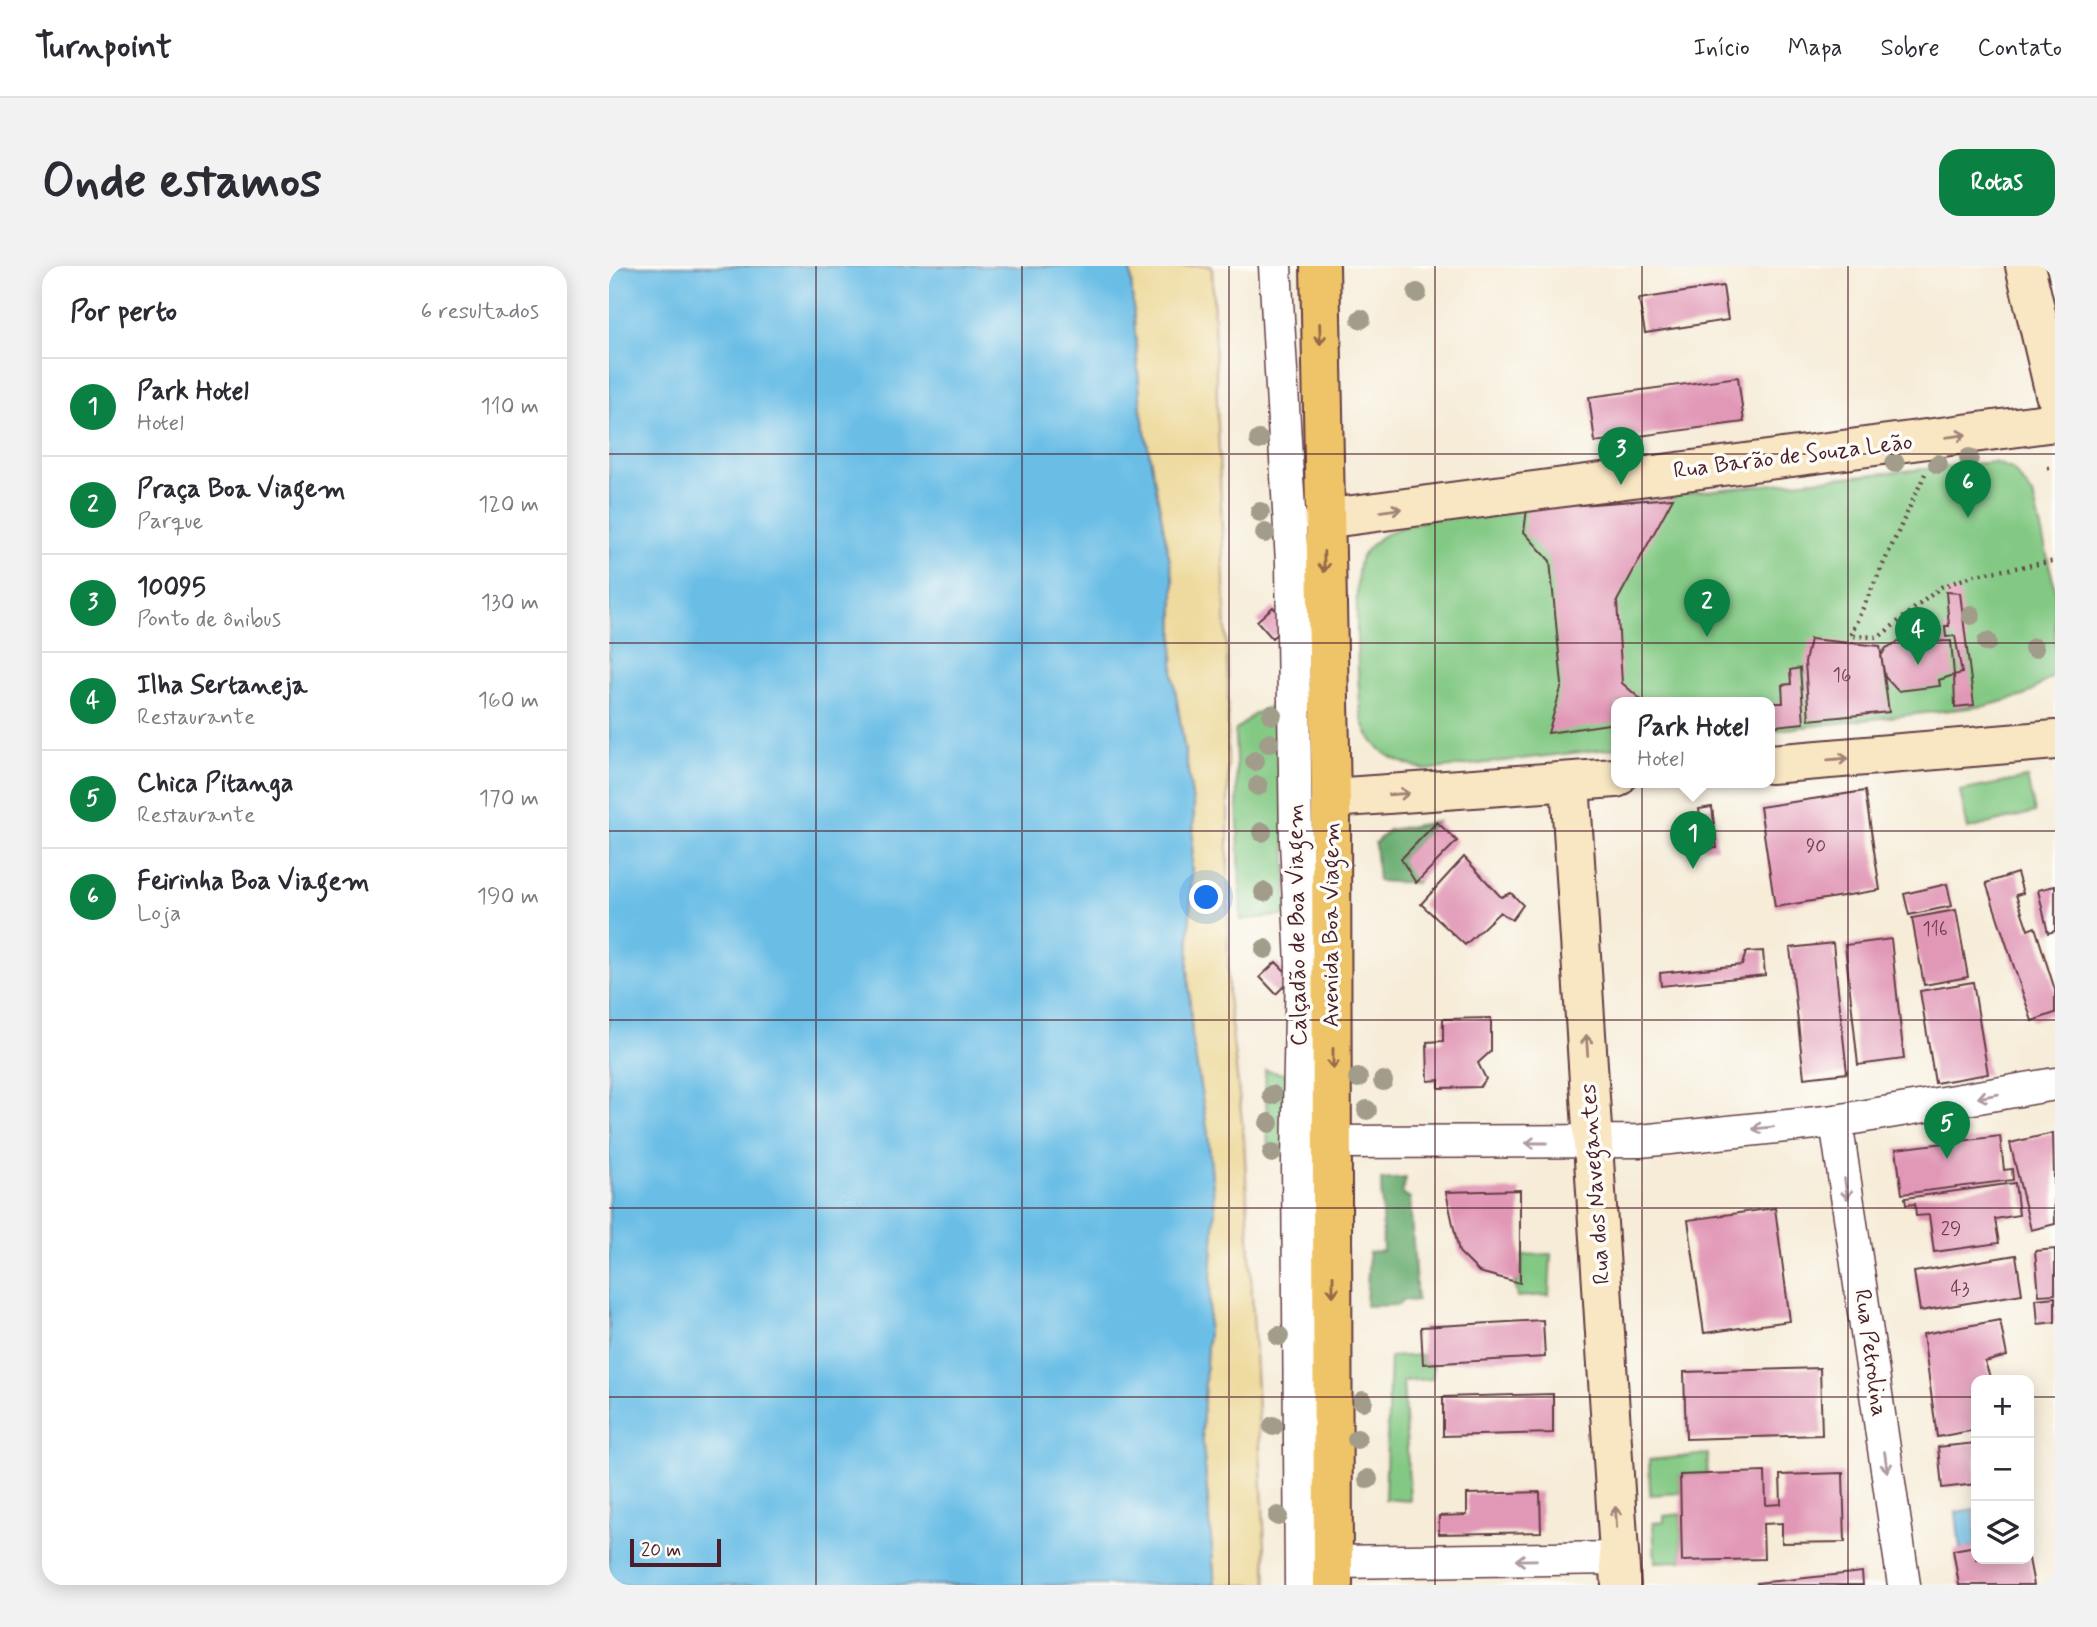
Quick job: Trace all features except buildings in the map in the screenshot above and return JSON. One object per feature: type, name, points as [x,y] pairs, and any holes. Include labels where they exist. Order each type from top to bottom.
[{"type":"main road","name":"Avenida Boa Viagem","points":[[1320,266],[1323,519],[1331,799],[1334,1142],[1333,1573]]},
{"type":"main road","points":[[2025,266],[2055,394]]},
{"type":"main road","name":"Rua Barão de Souza Leão","points":[[1323,519],[2055,422]]},
{"type":"main road","points":[[1775,764],[2055,740]]},
{"type":"main road","points":[[1331,799],[1611,778]]},
{"type":"main road","name":"Rua dos Navegantes","points":[[1570,782],[1620,1571]]},
{"type":"street","name":"Calçadão de Boa Viagem","points":[[1275,266],[1292,563],[1296,842],[1302,965],[1298,1160],[1301,1585]]},
{"type":"street","points":[[1334,1142],[1594,1143],[1836,1121],[2055,1084]]},
{"type":"street","name":"Rua Petrolina","points":[[1836,1121],[1903,1585]]},
{"type":"street","points":[[1333,1573],[1620,1571]]},
{"type":"path","points":[[1943,438],[1850,636],[1879,637],[1941,587],[1975,575],[2055,561]]},
{"type":"green space","points":[[1994,462],[2012,469],[2033,495],[2055,589],[2055,675],[2024,696],[1985,706],[1775,730],[1775,697],[1611,697],[1611,749],[1425,770],[1385,754],[1373,742],[1362,719],[1357,586],[1361,558],[1375,541],[1393,530],[1435,518]]},
{"type":"green space","points":[[1283,700],[1287,915],[1241,920],[1235,731],[1254,714]]},
{"type":"green space","points":[[2027,778],[2035,812],[1968,829],[1960,791]]},
{"type":"green space","points":[[1437,822],[1402,858],[1421,877],[1416,883],[1378,881],[1375,843],[1389,830]]},
{"type":"green space","points":[[1265,1070],[1293,1076],[1291,1153],[1268,1151]]},
{"type":"green space","points":[[1406,1178],[1402,1194],[1410,1198],[1417,1301],[1402,1300],[1399,1305],[1366,1306],[1369,1252],[1383,1251],[1381,1180]]},
{"type":"green space","points":[[1551,1254],[1549,1295],[1517,1297],[1514,1281],[1520,1282],[1523,1255]]},
{"type":"green space","points":[[1422,1355],[1423,1364],[1433,1364],[1432,1379],[1403,1381],[1410,1501],[1385,1499],[1390,1357]]},
{"type":"green space","points":[[1708,1454],[1707,1474],[1680,1475],[1680,1493],[1650,1495],[1649,1460]]},
{"type":"green space","points":[[1681,1514],[1682,1561],[1655,1562],[1653,1523],[1664,1522],[1664,1516]]},
{"type":"sand","points":[[1130,266],[1211,266],[1212,269],[1228,685],[1228,997],[1244,1139],[1267,1585],[1215,1585],[1202,1432],[1215,1210],[1208,1134],[1192,1037],[1188,969],[1194,809],[1173,676],[1174,583],[1141,410]]},
{"type":"water","points":[[609,266],[1130,266],[1141,410],[1174,583],[1173,676],[1194,809],[1188,969],[1192,1037],[1208,1134],[1215,1210],[1202,1432],[1215,1585],[609,1585]]},
{"type":"water","points":[[1971,1510],[1971,1547],[1960,1549],[1956,1512]]},
{"type":"place","name":"10095","points":[[1621,485]]},
{"type":"place","name":"Feirinha Boa Viagem","points":[[1968,518]]},
{"type":"place","name":"Praça Boa Viagem","points":[[1707,637]]},
{"type":"place","name":"Ilha Sertaneja","points":[[1918,665]]},
{"type":"place","name":"Park Hotel","points":[[1693,869]]},
{"type":"place","name":"Chica Pitanga","points":[[1947,1159]]}]
